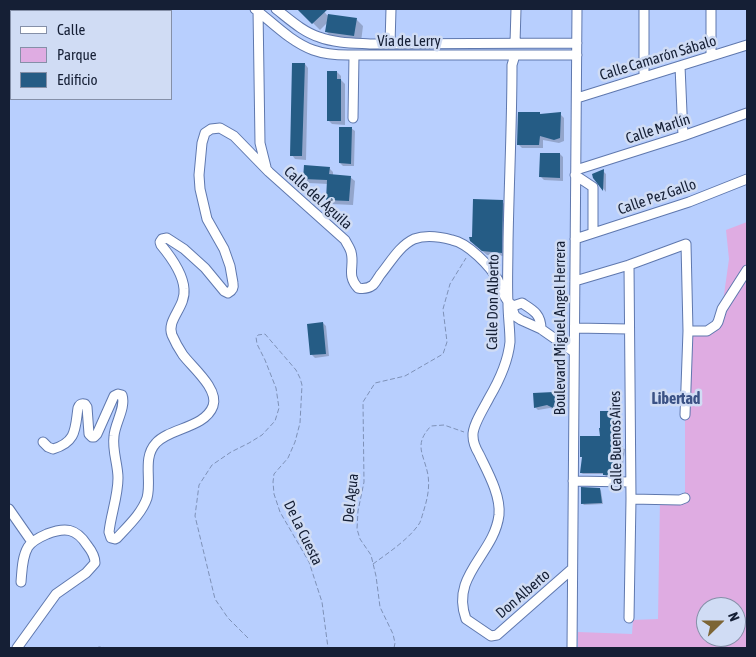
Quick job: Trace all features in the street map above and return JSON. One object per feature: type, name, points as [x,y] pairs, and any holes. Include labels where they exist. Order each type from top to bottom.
[{"type":"street","name":"Vía de Lerry","points":[[257,9],[291,38],[308,48],[330,54],[577,55]]},
{"type":"street","name":"Calle del Águila","points":[[257,9],[260,143],[268,172],[345,240],[352,255],[351,273],[358,288],[365,288],[373,284],[400,249],[416,238],[437,237],[454,240],[471,250],[491,269],[515,316],[540,329],[574,352]]},
{"type":"street","name":"Vía de Lerry","points":[[276,9],[298,26],[317,37],[336,41],[370,44],[577,43]]},
{"type":"street","points":[[390,44],[391,9]]},
{"type":"street","points":[[515,43],[516,9]]},
{"type":"street","name":"Boulevard Miguel Angel Herrera","points":[[572,648],[577,9]]},
{"type":"street","points":[[644,9],[644,77]]},
{"type":"street","points":[[711,9],[711,56]]},
{"type":"street","points":[[370,44],[370,55]]},
{"type":"street","name":"Calle Camarón Sábalo","points":[[577,98],[747,45]]},
{"type":"street","points":[[353,118],[354,55]]},
{"type":"street","name":"Calle Don Alberto","points":[[472,434],[498,382],[510,342],[509,189],[512,65],[515,55]]},
{"type":"street","points":[[680,66],[683,136]]},
{"type":"street","name":"Calle Marlín","points":[[575,172],[747,113]]},
{"type":"street","points":[[43,442],[49,448],[54,449],[68,441],[75,431],[78,408],[82,403],[87,407],[89,434],[92,437],[94,436],[97,434],[114,396],[122,395],[122,406],[114,432],[113,443],[118,481],[109,532],[111,538],[117,538],[139,512],[146,500],[149,483],[148,462],[155,444],[163,438],[196,423],[207,414],[213,405],[213,398],[205,381],[184,356],[171,331],[171,324],[182,305],[184,288],[183,281],[174,262],[160,243],[162,239],[168,238],[206,268],[225,292],[233,289],[227,257],[221,242],[207,219],[201,195],[199,182],[200,160],[205,133],[217,128],[228,132],[242,143],[268,172]]},
{"type":"street","points":[[575,172],[593,187],[594,233]]},
{"type":"street","name":"Calle Pez Gallo","points":[[575,239],[689,202],[747,179]]},
{"type":"street","points":[[575,281],[629,265],[686,244],[688,331],[685,415]]},
{"type":"street","name":"Calle Buenos Aires","points":[[629,265],[631,499],[629,618]]},
{"type":"street","points":[[688,331],[707,331],[716,325],[722,308],[747,270]]},
{"type":"street","points":[[510,305],[522,303],[534,310],[541,323],[540,329]]},
{"type":"street","points":[[575,328],[629,329]]},
{"type":"street","name":"Don Alberto","points":[[472,434],[475,446],[499,502],[499,512],[492,537],[465,583],[462,602],[466,619],[491,636],[497,635],[572,569]]},
{"type":"street","points":[[573,481],[630,482]]},
{"type":"street","points":[[631,499],[680,500],[685,498]]},
{"type":"street","points":[[9,509],[32,542]]},
{"type":"street","points":[[17,648],[56,594],[86,573],[96,563],[95,558],[85,541],[74,532],[66,530],[56,531],[32,542],[25,554],[21,582]]},
{"type":"path","name":"Del Agua","points":[[394,648],[393,634],[380,607],[371,555],[360,539],[357,529],[358,511],[364,482],[364,402],[375,383],[405,376],[443,354],[447,342],[443,309],[446,295],[450,284],[471,250]]},
{"type":"path","name":"De La Cuesta","points":[[248,638],[228,618],[215,598],[195,516],[199,485],[212,465],[262,435],[275,421],[279,408],[276,388],[257,344],[256,337],[265,334],[296,370],[302,385],[300,423],[288,458],[274,474],[274,494],[280,512],[309,562],[322,602],[328,648]]},
{"type":"path","points":[[373,564],[410,535],[420,523],[428,498],[429,488],[421,452],[421,440],[427,430],[432,426],[444,424],[472,434]]},
{"type":"path","points":[[96,648],[109,648]]},
{"type":"path","points":[[150,648],[155,648]]},
{"type":"green space","points":[[747,222],[747,648],[578,648],[578,632],[632,634],[633,620],[658,619],[660,499],[685,498],[688,331],[707,331],[722,309],[729,259],[726,230]]},
{"type":"building","points":[[297,9],[328,9],[312,24]]},
{"type":"building","points":[[328,14],[357,18],[354,36],[325,32]]},
{"type":"building","points":[[292,63],[305,63],[302,156],[290,156]]},
{"type":"building","points":[[327,71],[337,71],[337,79],[341,79],[341,121],[327,121]]},
{"type":"building","points":[[518,112],[540,112],[540,114],[561,112],[560,138],[554,140],[540,136],[539,145],[517,145]]},
{"type":"building","points":[[339,127],[352,127],[351,164],[339,163]]},
{"type":"building","points":[[540,153],[560,153],[560,178],[539,177]]},
{"type":"building","points":[[304,165],[330,167],[329,174],[351,176],[349,201],[326,200],[327,180],[303,179]]},
{"type":"building","points":[[604,169],[603,191],[592,174]]},
{"type":"building","points":[[473,199],[503,200],[502,253],[482,251],[470,241],[469,237],[472,237]]},
{"type":"building","points":[[323,322],[326,354],[310,355],[307,324]]},
{"type":"building","points":[[554,392],[555,401],[553,408],[547,405],[534,408],[533,393]]},
{"type":"building","points":[[600,411],[620,411],[620,446],[623,446],[622,476],[603,475],[603,473],[580,473],[582,457],[580,457],[580,436],[600,436]]},
{"type":"building","points":[[581,487],[600,488],[602,503],[581,504]]},
{"type":"district","name":"Libertad","points":[[676,399]]}]
